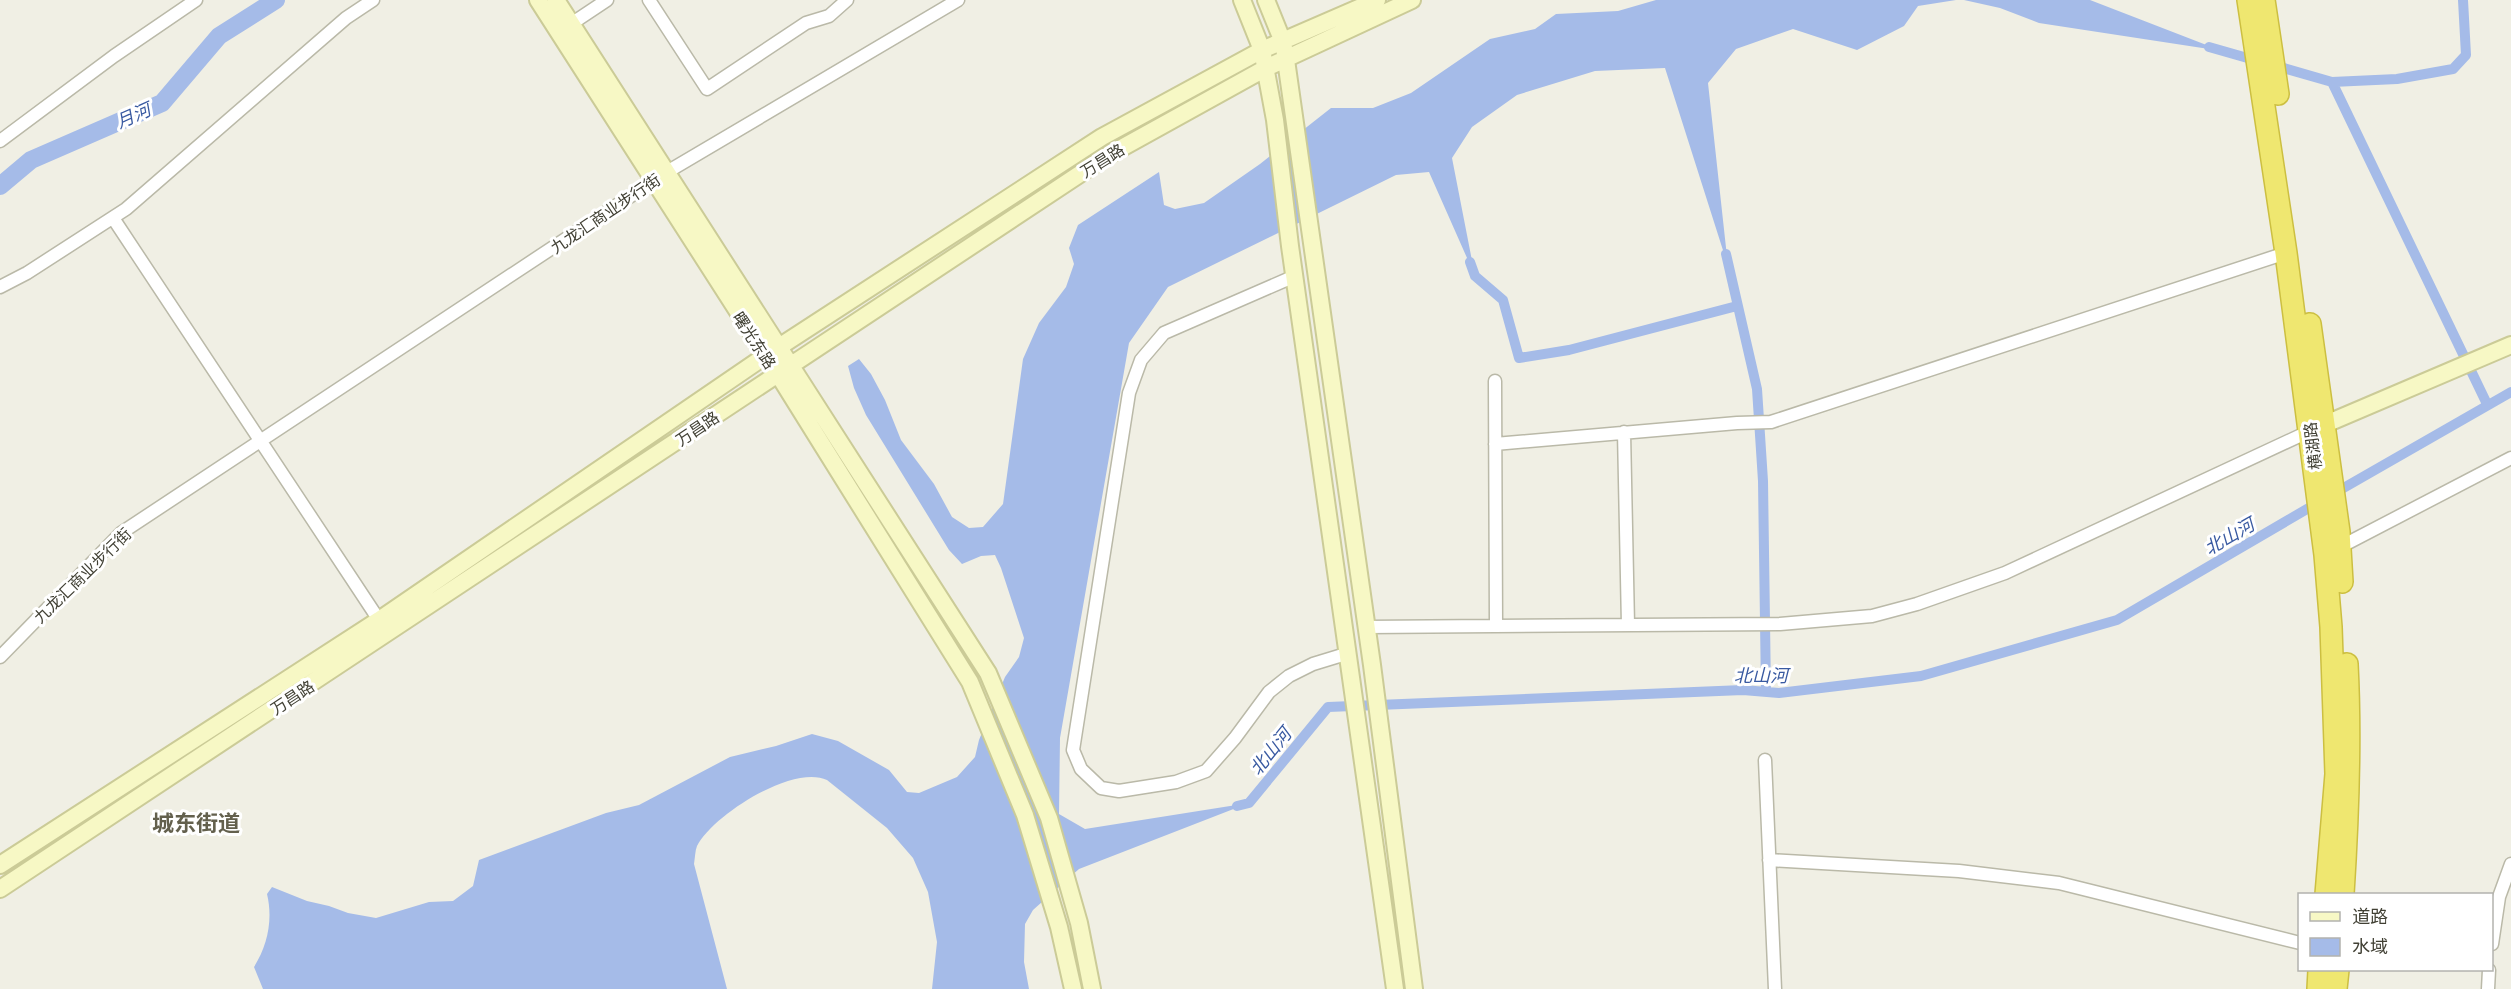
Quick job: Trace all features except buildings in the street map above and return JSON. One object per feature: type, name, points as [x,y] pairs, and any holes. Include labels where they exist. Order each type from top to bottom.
[{"type":"highway","name":"横湖路","points":[[2248,0],[2260,29],[2272,100],[2335,545],[2350,721],[2343,893]]},
{"type":"highway","name":"横湖路","points":[[2260,29],[2264,0]]},
{"type":"highway","name":"横湖路","points":[[2272,100],[2286,253],[2317,427]]},
{"type":"highway","name":"横湖路","points":[[2326,893],[2336,774],[2331,638],[2335,545]]},
{"type":"highway","points":[[2318,989],[2319,971]]},
{"type":"highway","points":[[2336,989],[2338,971]]},
{"type":"main road","name":"曙光东路","points":[[538,0],[780,346],[988,673],[1049,818],[1079,923],[1092,989]]},
{"type":"main road","name":"曙光东路","points":[[556,0],[765,356],[970,682],[1025,815],[1059,927],[1072,989]]},
{"type":"main road","points":[[1242,0],[1262,50],[1275,120],[1290,246],[1395,989]]},
{"type":"main road","points":[[1266,0],[1282,42],[1286,60],[1372,665],[1414,989]]},
{"type":"main road","name":"万昌路","points":[[0,866],[379,620],[765,356],[1102,137],[1262,50],[1377,0]]},
{"type":"main road","name":"万昌路","points":[[0,889],[1107,156],[1266,68],[1412,0]]},
{"type":"main road","points":[[2317,427],[2511,345]]},
{"type":"street","points":[[0,141],[196,0]]},
{"type":"street","points":[[0,287],[27,273],[126,209],[346,18],[373,0]]},
{"type":"street","points":[[571,24],[607,0]]},
{"type":"street","points":[[649,0],[707,89],[806,23],[829,16],[847,0]]},
{"type":"street","name":"九龙汇商业步行街","points":[[0,657],[122,533],[660,177],[958,0]]},
{"type":"street","points":[[112,218],[379,620]]},
{"type":"street","points":[[1496,444],[1771,422],[2286,253]]},
{"type":"street","points":[[1295,276],[1164,333],[1141,360],[1129,393],[1073,750],[1081,769],[1101,788],[1119,791],[1176,782],[1206,771],[1235,738],[1269,692],[1289,676],[1314,664],[1350,661]]},
{"type":"street","points":[[1495,381],[1496,626]]},
{"type":"street","points":[[1366,627],[1780,624],[1872,616],[1917,604],[2004,573],[2317,427]]},
{"type":"street","points":[[1624,432],[1629,625]]},
{"type":"street","points":[[2335,545],[2511,458]]},
{"type":"street","points":[[1765,760],[1775,989]]},
{"type":"street","points":[[1769,860],[1959,871],[2059,883],[2298,943]]},
{"type":"street","points":[[2493,937],[2499,897],[2511,864]]},
{"type":"street","points":[[2488,989],[2489,971]]},
{"type":"water","points":[[1656,0],[1956,0],[1918,6],[1904,26],[1857,50],[1793,29],[1736,49],[1708,83],[1728,266],[1665,68],[1595,71],[1517,95],[1472,127],[1452,158],[1475,276],[1429,172],[1396,175],[1168,287],[1129,343],[1060,738],[1059,814],[1085,829],[1249,803],[1079,869],[1033,910],[1025,924],[1024,962],[1029,989],[932,989],[937,942],[928,892],[913,858],[887,828],[827,780],[812,777],[795,779],[755,795],[719,820],[697,846],[694,864],[727,989],[263,989],[254,967],[266,941],[269,922],[267,894],[272,887],[307,901],[348,913],[376,918],[429,902],[453,901],[473,886],[479,860],[606,813],[639,805],[730,757],[776,746],[812,734],[838,741],[889,770],[907,792],[919,793],[957,777],[975,757],[979,740],[1005,677],[1019,657],[1024,638],[995,555],[981,556],[962,564],[949,550],[866,415],[854,388],[848,366],[859,359],[871,374],[885,400],[901,440],[934,484],[952,517],[969,528],[983,527],[1003,504],[1023,359],[1039,323],[1066,287],[1074,264],[1069,248],[1078,225],[1159,172],[1164,205],[1175,209],[1204,203],[1260,164],[1331,108],[1373,108],[1411,93],[1490,39],[1535,29],[1556,14],[1618,11]]},
{"type":"water","points":[[1964,0],[2090,0],[2222,51],[2039,23],[2000,8]]},
{"type":"waterway","name":"月河","points":[[0,186],[31,160],[162,103],[219,36],[276,0]]},
{"type":"waterway","points":[[2273,65],[2332,82],[2397,79],[2453,69],[2466,55],[2463,0]]},
{"type":"waterway","points":[[2209,47],[2258,61]]},
{"type":"waterway","points":[[2332,82],[2487,404]]},
{"type":"waterway","points":[[1726,254],[1757,389],[1763,481],[1766,692]]},
{"type":"waterway","points":[[1470,262],[1475,276],[1503,300],[1519,358],[1569,350],[1737,306]]},
{"type":"waterway","name":"北山河","points":[[2333,494],[2511,392]]},
{"type":"waterway","name":"北山河","points":[[1237,806],[1249,803],[1328,707],[1743,690],[1779,693],[1921,676],[2117,620],[2319,502]]},
{"type":"district","name":"城东街道","points":[[196,822]]}]
